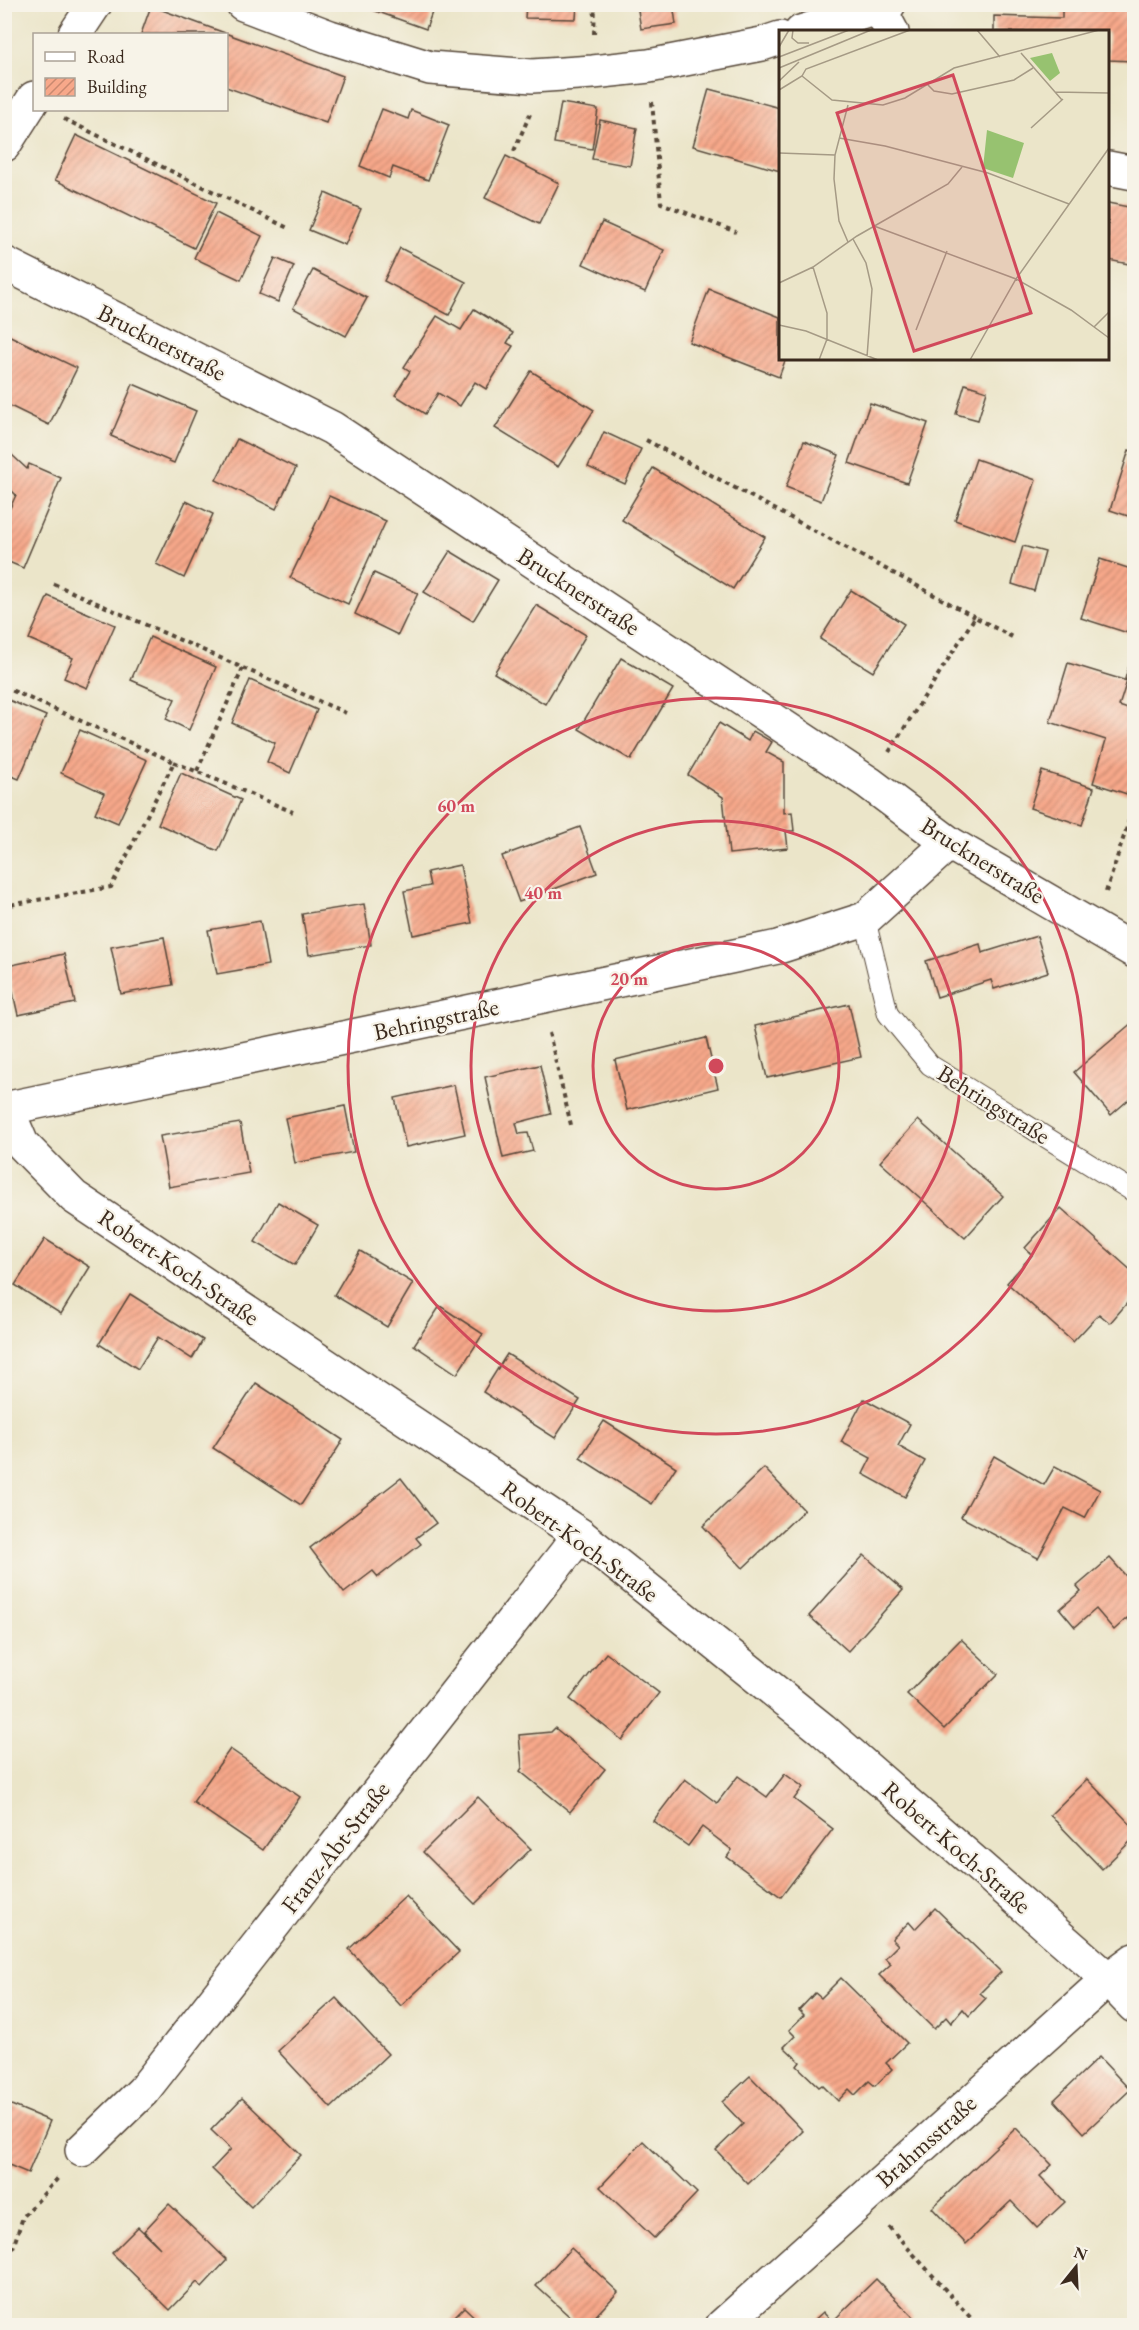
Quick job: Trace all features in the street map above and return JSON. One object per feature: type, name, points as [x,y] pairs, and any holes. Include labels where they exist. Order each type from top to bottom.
[{"type":"street","points":[[76,33],[94,4]]},
{"type":"street","points":[[243,4],[330,37],[430,68],[532,76],[649,66],[762,44],[779,38]]},
{"type":"street","points":[[811,30],[887,15]]},
{"type":"street","points":[[4,145],[40,111]]},
{"type":"street","points":[[1109,168],[1134,173]]},
{"type":"street","name":"Brucknerstraße","points":[[4,263],[332,428],[869,783],[950,843],[1134,951]]},
{"type":"street","name":"Behringstraße","points":[[6,1109],[778,947],[865,919],[950,843]]},
{"type":"street","name":"Robert-Koch-Straße","points":[[6,1109],[22,1144],[74,1197],[580,1535],[822,1729],[1108,1979],[1134,2006]]},
{"type":"street","name":"Franz-Abt-Straße","points":[[82,2150],[143,2091],[580,1535]]},
{"type":"street","name":"Brahmsstraße","points":[[722,2325],[1108,1979],[1134,1959]]},
{"type":"lane","name":"Behringstraße","points":[[865,919],[888,1014],[930,1065],[1134,1192]]},
{"type":"path","points":[[649,66],[661,203],[736,232]]},
{"type":"path","points":[[55,111],[290,229]]},
{"type":"path","points":[[646,440],[1012,637]]},
{"type":"path","points":[[54,584],[346,713]]},
{"type":"path","points":[[869,783],[975,617]]},
{"type":"path","points":[[197,771],[243,668]]},
{"type":"path","points":[[4,687],[294,812]]},
{"type":"path","points":[[4,906],[111,887],[174,762]]},
{"type":"path","points":[[1095,927],[1134,805]]},
{"type":"path","points":[[541,997],[571,1125]]},
{"type":"path","points":[[4,2275],[23,2217],[82,2150]]},
{"type":"path","points":[[863,2197],[978,2325]]},
{"type":"building","points":[[356,4],[435,4],[426,29]]},
{"type":"building","points":[[526,4],[577,4],[576,19],[525,18]]},
{"type":"building","points":[[637,4],[673,4],[676,24],[641,29]]},
{"type":"building","points":[[1062,5],[1134,8],[1134,61],[1109,60],[1109,30],[994,30],[994,16],[1062,18]]},
{"type":"building","points":[[151,6],[225,33],[141,33]]},
{"type":"building","points":[[228,34],[343,76],[326,123],[228,88]]},
{"type":"building","points":[[709,89],[779,108],[779,171],[693,146]]},
{"type":"building","points":[[561,103],[598,109],[592,149],[554,143]]},
{"type":"building","points":[[382,109],[408,119],[411,110],[449,125],[428,180],[393,167],[389,178],[360,166]]},
{"type":"building","points":[[600,120],[637,128],[630,166],[592,159]]},
{"type":"building","points":[[76,135],[216,203],[194,248],[55,180]]},
{"type":"building","points":[[506,156],[559,183],[539,224],[485,198]]},
{"type":"building","points":[[325,193],[361,209],[345,245],[309,230]]},
{"type":"building","points":[[1109,203],[1134,208],[1134,265],[1109,260]]},
{"type":"building","points":[[216,213],[262,236],[241,280],[194,258]]},
{"type":"building","points":[[602,222],[664,250],[645,292],[583,264]]},
{"type":"building","points":[[400,248],[466,282],[449,315],[384,281]]},
{"type":"building","points":[[275,258],[294,266],[278,302],[259,294]]},
{"type":"building","points":[[313,270],[367,298],[346,336],[293,308]]},
{"type":"building","points":[[709,289],[779,317],[779,360],[785,360],[779,377],[689,342]]},
{"type":"building","points":[[474,309],[513,333],[507,343],[513,346],[486,389],[475,382],[460,406],[438,393],[425,414],[395,395],[410,371],[404,367],[437,316],[461,330]]},
{"type":"building","points":[[4,333],[77,368],[49,425],[4,403]]},
{"type":"building","points":[[531,371],[594,410],[558,467],[495,428]]},
{"type":"building","points":[[133,384],[196,411],[174,463],[111,436]]},
{"type":"building","points":[[965,384],[987,391],[978,420],[956,414]]},
{"type":"building","points":[[870,403],[928,423],[907,483],[849,463]]},
{"type":"building","points":[[604,432],[641,449],[625,484],[588,467]]},
{"type":"building","points":[[237,439],[296,468],[276,509],[216,480]]},
{"type":"building","points":[[804,441],[839,455],[821,501],[786,487]]},
{"type":"building","points":[[1129,450],[1134,452],[1134,518],[1110,510]]},
{"type":"building","points":[[12,455],[27,469],[29,464],[61,478],[23,568],[4,560],[4,521],[16,495],[5,484],[5,462]]},
{"type":"building","points":[[976,459],[1036,480],[1015,542],[955,520]]},
{"type":"building","points":[[653,468],[765,537],[733,589],[622,520]]},
{"type":"building","points":[[329,496],[386,521],[348,604],[290,578]]},
{"type":"building","points":[[186,501],[213,514],[184,578],[156,564]]},
{"type":"building","points":[[1023,546],[1045,552],[1034,591],[1012,584]]},
{"type":"building","points":[[450,551],[498,580],[473,621],[424,592]]},
{"type":"building","points":[[1100,559],[1134,570],[1134,635],[1081,618]]},
{"type":"building","points":[[374,573],[418,593],[398,635],[355,614]]},
{"type":"building","points":[[851,590],[904,624],[873,672],[820,639]]},
{"type":"building","points":[[48,596],[115,625],[87,688],[64,678],[73,658],[29,639]]},
{"type":"building","points":[[536,605],[586,635],[545,704],[494,673]]},
{"type":"building","points":[[150,637],[216,667],[189,730],[166,719],[175,699],[131,680]]},
{"type":"building","points":[[1134,649],[1134,682],[1125,679]]},
{"type":"building","points":[[621,658],[673,689],[631,760],[579,729]]},
{"type":"building","points":[[1068,663],[1127,681],[1119,706],[1134,711],[1134,770],[1127,794],[1093,783],[1106,740],[1050,722]]},
{"type":"building","points":[[250,680],[317,710],[290,773],[267,762],[275,743],[232,723]]},
{"type":"building","points":[[4,698],[46,716],[19,779],[4,773]]},
{"type":"building","points":[[719,723],[748,741],[753,731],[772,742],[766,752],[784,762],[784,813],[792,812],[794,831],[786,831],[788,848],[729,854],[723,797],[688,775]]},
{"type":"building","points":[[80,730],[147,760],[118,823],[95,813],[104,793],[61,773]]},
{"type":"building","points":[[1042,771],[1094,788],[1082,825],[1030,808]]},
{"type":"building","points":[[181,773],[241,800],[218,851],[158,824]]},
{"type":"building","points":[[580,827],[597,873],[519,902],[502,856]]},
{"type":"building","points":[[460,865],[472,923],[413,935],[404,891],[430,886],[427,872]]},
{"type":"building","points":[[364,904],[371,945],[309,955],[302,914]]},
{"type":"building","points":[[260,921],[268,965],[217,974],[208,930]]},
{"type":"building","points":[[1037,936],[1048,972],[994,989],[991,980],[937,997],[926,961],[980,944],[982,953]]},
{"type":"building","points":[[164,937],[173,985],[121,994],[111,947]]},
{"type":"building","points":[[64,954],[75,1003],[18,1015],[7,966]]},
{"type":"building","points":[[849,1004],[861,1057],[767,1078],[755,1026]]},
{"type":"building","points":[[1134,1021],[1134,1095],[1111,1115],[1074,1072]]},
{"type":"building","points":[[706,1038],[718,1088],[627,1110],[615,1060]]},
{"type":"building","points":[[540,1065],[551,1114],[516,1123],[519,1134],[528,1133],[533,1151],[503,1158],[485,1077]]},
{"type":"building","points":[[454,1085],[465,1134],[406,1147],[395,1098]]},
{"type":"building","points":[[345,1106],[354,1152],[295,1163],[285,1118]]},
{"type":"building","points":[[918,1120],[1003,1196],[965,1238],[880,1162]]},
{"type":"building","points":[[240,1123],[249,1173],[169,1187],[160,1136]]},
{"type":"building","points":[[278,1202],[318,1225],[295,1265],[255,1242]]},
{"type":"building","points":[[1061,1208],[1134,1273],[1134,1295],[1110,1323],[1099,1314],[1073,1342],[1007,1283],[1032,1255],[1025,1248]]},
{"type":"building","points":[[45,1239],[90,1267],[61,1314],[15,1285]]},
{"type":"building","points":[[360,1251],[413,1283],[387,1327],[334,1295]]},
{"type":"building","points":[[130,1294],[203,1340],[192,1359],[158,1337],[138,1369],[99,1344]]},
{"type":"building","points":[[440,1306],[483,1334],[457,1374],[414,1345]]},
{"type":"building","points":[[507,1354],[580,1400],[555,1438],[483,1392]]},
{"type":"building","points":[[256,1383],[343,1440],[301,1505],[213,1448]]},
{"type":"building","points":[[864,1399],[910,1424],[898,1446],[925,1461],[905,1497],[863,1474],[871,1458],[841,1442]]},
{"type":"building","points":[[604,1421],[676,1467],[652,1504],[580,1458]]},
{"type":"building","points":[[994,1456],[1044,1485],[1055,1466],[1100,1490],[1085,1518],[1065,1508],[1038,1558],[961,1517]]},
{"type":"building","points":[[764,1468],[804,1510],[743,1568],[703,1526]]},
{"type":"building","points":[[401,1478],[436,1523],[416,1538],[421,1544],[378,1577],[373,1571],[344,1593],[310,1548]]},
{"type":"building","points":[[864,1555],[903,1590],[848,1651],[809,1616]]},
{"type":"building","points":[[1110,1558],[1132,1583],[1134,1581],[1134,1626],[1127,1618],[1114,1630],[1096,1609],[1075,1627],[1060,1609],[1081,1591],[1077,1586]]},
{"type":"building","points":[[961,1639],[998,1674],[944,1729],[907,1694]]},
{"type":"building","points":[[606,1653],[659,1693],[622,1740],[570,1699]]},
{"type":"building","points":[[555,1728],[605,1769],[570,1812],[520,1771],[522,1768],[519,1735],[551,1732]]},
{"type":"building","points":[[230,1749],[300,1797],[263,1850],[193,1802]]},
{"type":"building","points":[[785,1774],[803,1787],[794,1799],[833,1829],[781,1897],[727,1857],[732,1850],[702,1827],[688,1846],[653,1821],[685,1779],[717,1803],[738,1776],[767,1797]]},
{"type":"building","points":[[1087,1779],[1134,1828],[1134,1838],[1102,1869],[1050,1815]]},
{"type":"building","points":[[478,1797],[531,1849],[475,1904],[423,1852]]},
{"type":"building","points":[[406,1896],[459,1952],[401,2006],[349,1949]]},
{"type":"building","points":[[935,1908],[1001,1972],[980,1993],[986,1998],[969,2016],[963,2009],[951,2023],[946,2017],[934,2029],[879,1975],[891,1964],[885,1958],[898,1945],[892,1939],[909,1922],[915,1929]]},
{"type":"building","points":[[841,1978],[907,2043],[886,2063],[892,2069],[875,2086],[869,2081],[855,2095],[849,2089],[838,2101],[797,2066],[800,2062],[784,2047],[795,2036],[789,2030],[804,2015],[799,2010],[815,1993],[821,1998]]},
{"type":"building","points":[[336,1998],[388,2054],[331,2108],[278,2051]]},
{"type":"building","points":[[1099,2057],[1130,2090],[1084,2133],[1054,2100]]},
{"type":"building","points":[[750,2076],[803,2131],[748,2184],[716,2150],[743,2124],[722,2102]]},
{"type":"building","points":[[242,2098],[301,2155],[251,2207],[212,2169],[231,2149],[211,2130]]},
{"type":"building","points":[[4,2102],[50,2121],[28,2173],[4,2163]]},
{"type":"building","points":[[1016,2128],[1052,2165],[1040,2176],[1065,2202],[1037,2228],[1011,2201],[966,2244],[932,2208]]},
{"type":"building","points":[[643,2141],[697,2193],[654,2238],[600,2187]]},
{"type":"building","points":[[169,2204],[227,2260],[202,2287],[197,2282],[170,2310],[112,2253],[138,2227],[160,2248],[144,2231]]},
{"type":"building","points":[[571,2248],[618,2292],[587,2325],[579,2325],[536,2286]]},
{"type":"building","points":[[876,2279],[913,2317],[905,2325],[809,2325],[823,2312],[832,2322]]},
{"type":"building","points":[[464,2307],[483,2325],[446,2325]]}]
